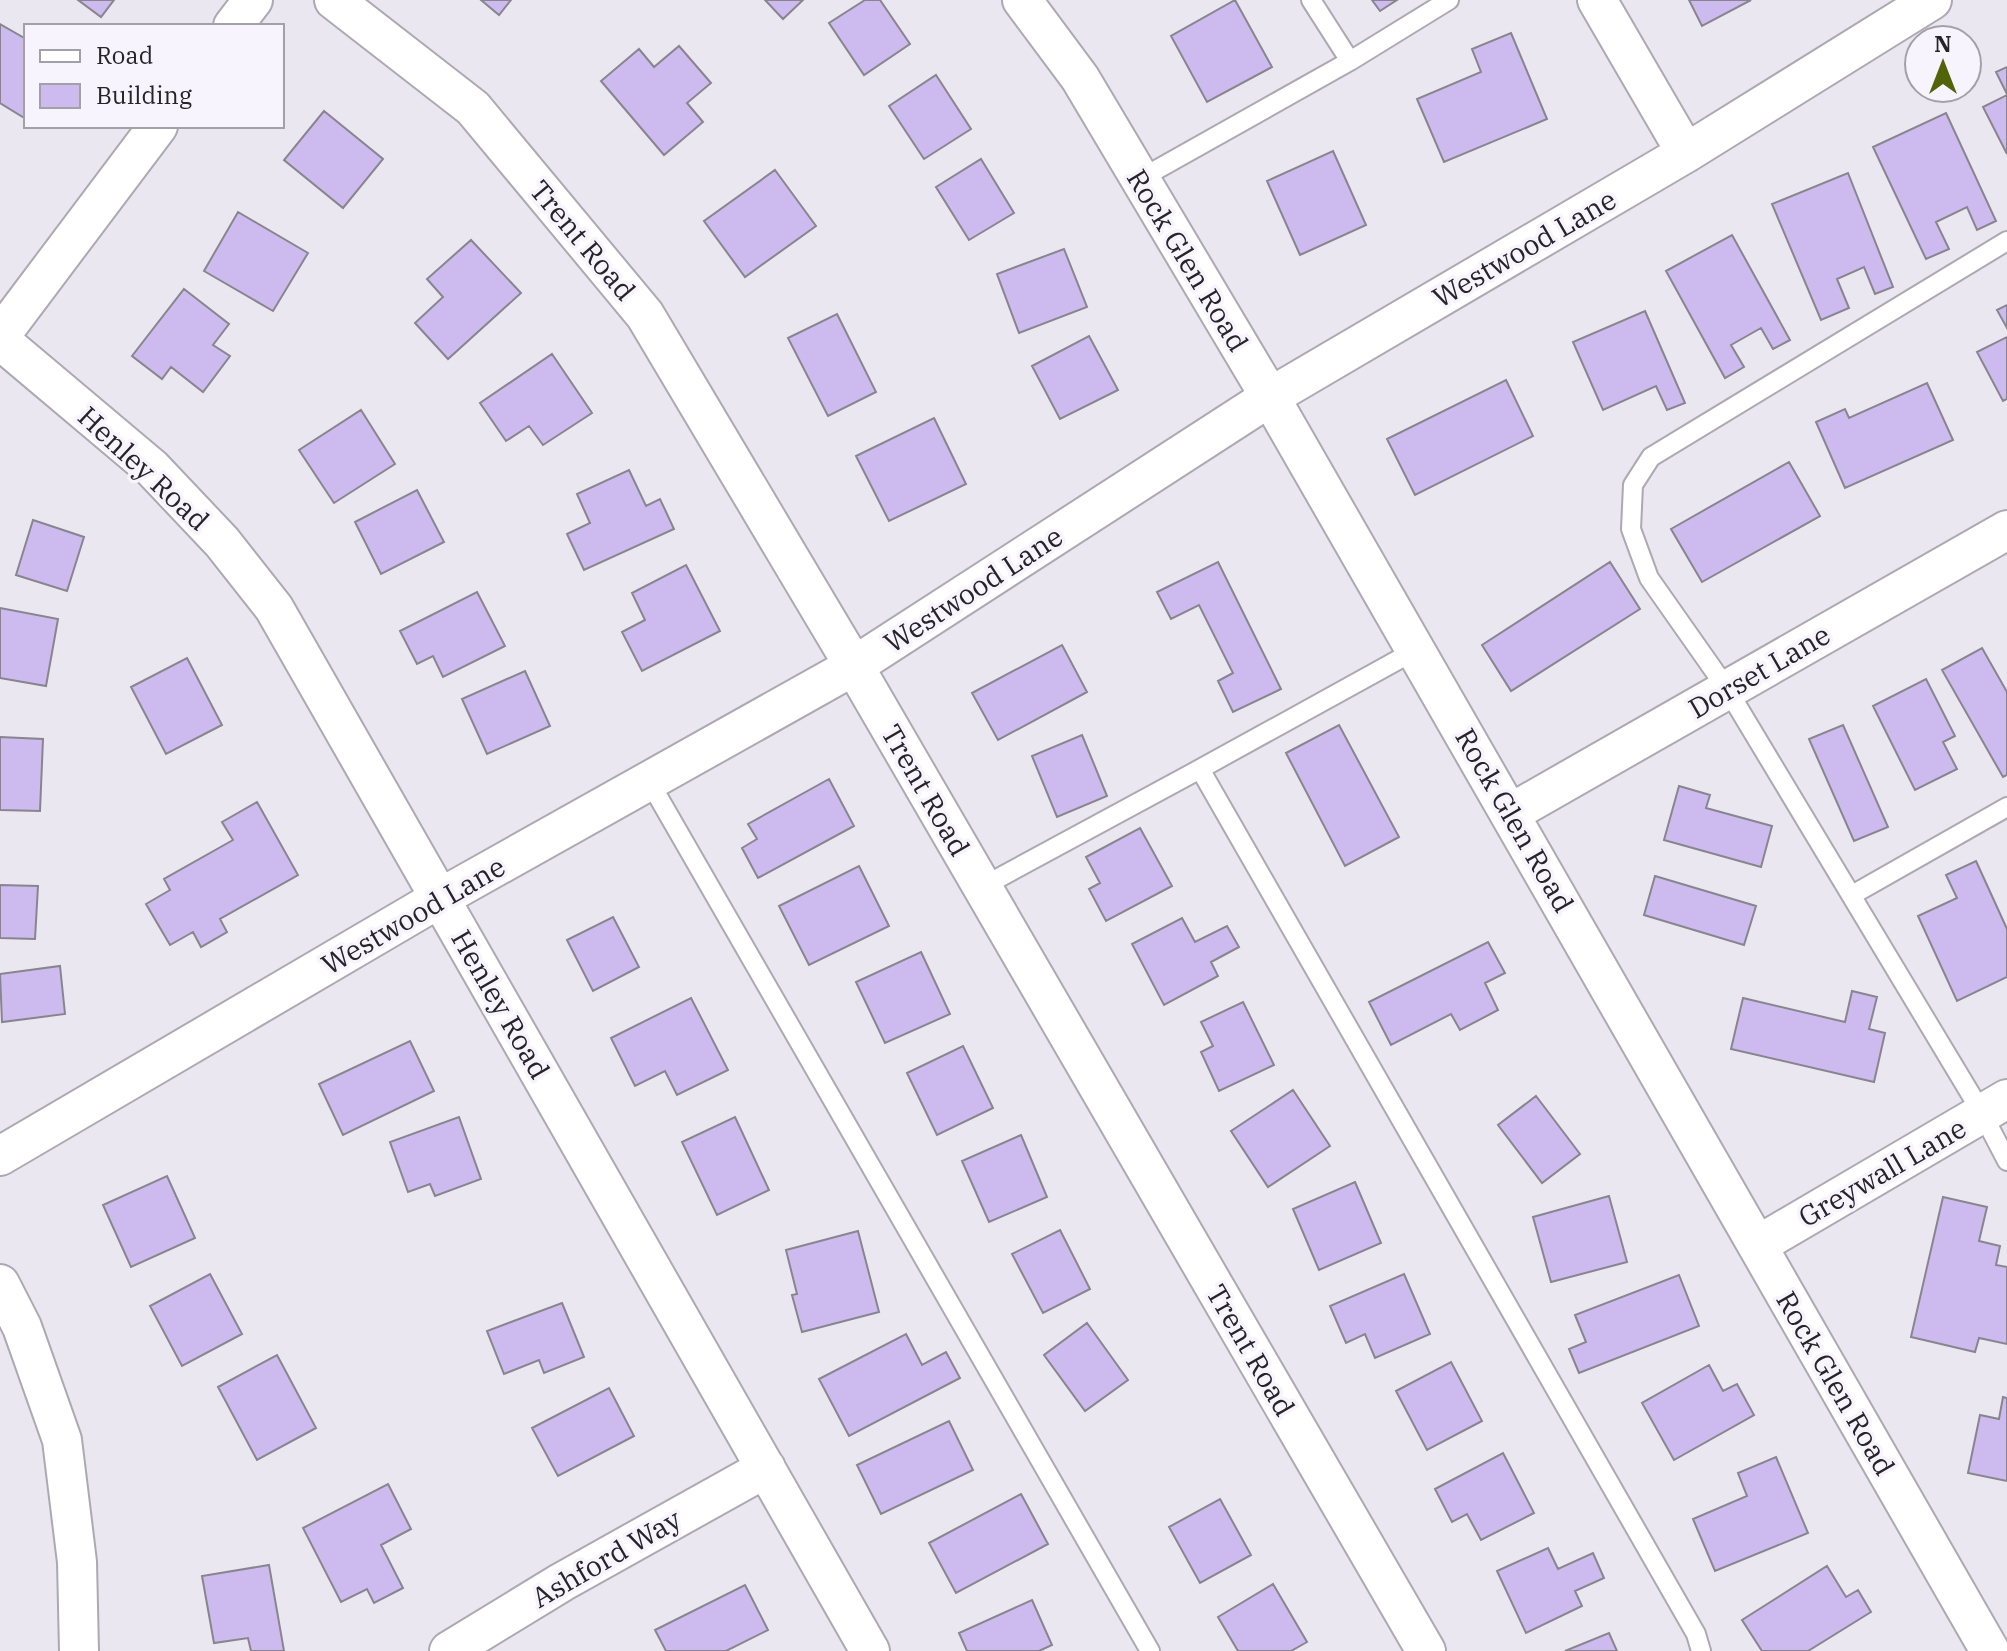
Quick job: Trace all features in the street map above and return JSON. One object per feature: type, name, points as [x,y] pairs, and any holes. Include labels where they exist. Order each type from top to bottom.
[{"type":"street","points":[[235,24],[253,0]]},
{"type":"street","name":"Trent Road","points":[[334,0],[473,108],[645,315],[854,666],[1426,1651]]},
{"type":"street","name":"Rock Glen Road","points":[[1022,0],[1080,78],[1270,397],[1990,1651]]},
{"type":"street","points":[[1597,0],[1686,153]]},
{"type":"street","name":"Westwood Lane","points":[[0,1156],[440,898],[854,666],[1270,397],[1686,153],[1932,0]]},
{"type":"street","points":[[0,338],[157,128]]},
{"type":"street","name":"Henley Road","points":[[0,338],[152,468],[222,542],[274,608],[870,1651]]},
{"type":"street","name":"Dorset Lane","points":[[1511,813],[2007,530]]},
{"type":"street","name":"Greywall Lane","points":[[1758,1245],[1995,1106]]},
{"type":"street","points":[[0,1284],[22,1327],[62,1440],[77,1562],[79,1651]]},
{"type":"street","name":"Ashford Way","points":[[449,1651],[562,1582],[766,1468]]},
{"type":"lane","points":[[1311,0],[1350,61]]},
{"type":"lane","points":[[1140,179],[1350,61],[1449,0]]},
{"type":"lane","points":[[2007,241],[1651,457],[1633,485],[1631,529],[1649,578],[1727,689],[1852,895],[1995,1106],[2007,1161]]},
{"type":"lane","points":[[982,887],[1416,650]]},
{"type":"lane","points":[[1200,769],[1696,1634],[1701,1651]]},
{"type":"lane","points":[[649,781],[1150,1651]]},
{"type":"lane","points":[[1852,895],[2007,807]]},
{"type":"building","points":[[78,0],[114,0],[101,17]]},
{"type":"building","points":[[481,0],[511,0],[499,15]]},
{"type":"building","points":[[765,0],[803,0],[783,19]]},
{"type":"building","points":[[865,0],[880,0],[910,44],[864,75],[829,23]]},
{"type":"building","points":[[1235,0],[1272,67],[1207,102],[1171,36]]},
{"type":"building","points":[[1372,0],[1397,0],[1380,11]]},
{"type":"building","points":[[1689,0],[1751,0],[1702,26]]},
{"type":"building","points":[[0,24],[24,38],[24,118],[0,103]]},
{"type":"building","points":[[1511,33],[1547,119],[1444,162],[1417,99],[1481,72],[1472,49]]},
{"type":"building","points":[[679,46],[711,83],[687,103],[703,122],[664,155],[601,81],[639,49],[654,67]]},
{"type":"building","points":[[2007,67],[2007,94],[1996,72]]},
{"type":"building","points":[[936,75],[971,129],[924,159],[889,106]]},
{"type":"building","points":[[2007,95],[2007,154],[1983,107]]},
{"type":"building","points":[[324,111],[383,159],[343,208],[284,160]]},
{"type":"building","points":[[1946,113],[1996,221],[1977,230],[1967,207],[1936,222],[1949,249],[1926,259],[1873,147]]},
{"type":"building","points":[[1333,151],[1366,225],[1300,255],[1267,181]]},
{"type":"building","points":[[981,159],[1014,213],[969,240],[936,187]]},
{"type":"building","points":[[775,170],[816,226],[745,277],[704,221]]},
{"type":"building","points":[[1848,173],[1893,287],[1875,294],[1864,267],[1837,279],[1849,308],[1821,320],[1772,204]]},
{"type":"building","points":[[238,212],[308,253],[273,311],[204,271]]},
{"type":"building","points":[[1732,235],[1790,340],[1773,349],[1761,328],[1731,345],[1744,367],[1725,378],[1666,271]]},
{"type":"building","points":[[471,240],[521,293],[448,359],[415,323],[443,297],[427,279]]},
{"type":"building","points":[[1064,249],[1087,307],[1019,333],[997,274]]},
{"type":"building","points":[[184,289],[229,324],[213,345],[230,356],[203,392],[171,367],[162,379],[132,356]]},
{"type":"building","points":[[2007,305],[2007,328],[1997,310]]},
{"type":"building","points":[[1645,311],[1685,403],[1667,410],[1656,386],[1603,410],[1573,342]]},
{"type":"building","points":[[837,314],[876,392],[828,416],[788,338]]},
{"type":"building","points":[[1089,336],[1118,390],[1060,419],[1032,366]]},
{"type":"building","points":[[2007,337],[2007,399],[2003,401],[1977,352]]},
{"type":"building","points":[[552,354],[592,413],[543,445],[529,426],[506,441],[480,403]]},
{"type":"building","points":[[1506,380],[1533,436],[1415,495],[1387,439]]},
{"type":"building","points":[[1927,383],[1953,440],[1845,488],[1816,422],[1845,409],[1849,418]]},
{"type":"building","points":[[361,410],[395,464],[334,503],[299,450]]},
{"type":"building","points":[[934,418],[966,484],[889,521],[856,456]]},
{"type":"building","points":[[1789,462],[1820,516],[1702,582],[1671,529]]},
{"type":"building","points":[[629,470],[646,506],[660,499],[674,529],[584,570],[567,534],[590,523],[577,494]]},
{"type":"building","points":[[417,490],[444,542],[381,574],[355,522]]},
{"type":"building","points":[[33,520],[84,537],[67,591],[16,575]]},
{"type":"building","points":[[1218,562],[1281,689],[1233,712],[1218,681],[1233,673],[1199,605],[1171,619],[1157,592]]},
{"type":"building","points":[[1610,562],[1640,609],[1511,691],[1482,645]]},
{"type":"building","points":[[686,565],[720,631],[642,671],[622,632],[645,620],[632,593]]},
{"type":"building","points":[[477,592],[505,646],[443,677],[433,656],[417,664],[400,631]]},
{"type":"building","points":[[0,608],[58,619],[46,686],[0,678]]},
{"type":"building","points":[[1062,645],[1087,692],[998,740],[972,693]]},
{"type":"building","points":[[1982,648],[2007,692],[2007,775],[2003,777],[1942,670]]},
{"type":"building","points":[[187,658],[222,725],[166,754],[131,687]]},
{"type":"building","points":[[525,671],[550,726],[487,754],[462,699]]},
{"type":"building","points":[[1926,679],[1955,736],[1943,742],[1957,769],[1915,790],[1873,706]]},
{"type":"building","points":[[1339,725],[1399,837],[1345,866],[1286,753]]},
{"type":"building","points":[[1843,725],[1888,827],[1854,841],[1809,739]]},
{"type":"building","points":[[1082,735],[1107,796],[1057,817],[1032,756]]},
{"type":"building","points":[[0,737],[43,739],[40,811],[0,810]]},
{"type":"building","points":[[829,779],[854,826],[758,878],[742,848],[757,839],[748,824]]},
{"type":"building","points":[[1679,786],[1710,795],[1706,808],[1772,826],[1761,867],[1664,840]]},
{"type":"building","points":[[257,802],[298,875],[220,919],[227,932],[201,947],[193,932],[170,945],[146,904],[170,890],[164,879],[233,840],[222,822]]},
{"type":"building","points":[[1140,828],[1172,886],[1106,921],[1089,889],[1100,883],[1086,857]]},
{"type":"building","points":[[1976,861],[2007,929],[2007,977],[1957,1001],[1918,916],[1957,898],[1946,875]]},
{"type":"building","points":[[859,866],[889,926],[809,965],[779,906]]},
{"type":"building","points":[[1655,876],[1756,906],[1744,945],[1644,915]]},
{"type":"building","points":[[0,885],[38,886],[35,939],[0,938]]},
{"type":"building","points":[[613,917],[639,967],[593,991],[567,940]]},
{"type":"building","points":[[1182,918],[1195,942],[1227,926],[1239,947],[1211,962],[1218,976],[1164,1005],[1132,944]]},
{"type":"building","points":[[1488,942],[1505,973],[1485,983],[1498,1010],[1460,1030],[1451,1014],[1391,1045],[1369,1002]]},
{"type":"building","points":[[921,952],[950,1014],[885,1043],[856,982]]},
{"type":"building","points":[[60,966],[65,1014],[2,1022],[0,974]]},
{"type":"building","points":[[1852,991],[1877,997],[1869,1029],[1885,1033],[1874,1082],[1731,1049],[1743,998],[1845,1022]]},
{"type":"building","points":[[691,998],[728,1070],[677,1095],[665,1071],[635,1086],[611,1038]]},
{"type":"building","points":[[1243,1002],[1274,1065],[1219,1091],[1201,1052],[1213,1046],[1201,1022]]},
{"type":"building","points":[[410,1041],[434,1091],[343,1135],[319,1084]]},
{"type":"building","points":[[963,1046],[993,1108],[937,1135],[907,1073]]},
{"type":"building","points":[[1293,1090],[1330,1146],[1268,1187],[1231,1131]]},
{"type":"building","points":[[1536,1096],[1580,1154],[1542,1183],[1498,1125]]},
{"type":"building","points":[[459,1117],[481,1179],[435,1196],[430,1184],[408,1192],[390,1142]]},
{"type":"building","points":[[735,1117],[769,1190],[717,1215],[682,1142]]},
{"type":"building","points":[[1021,1135],[1047,1197],[989,1222],[962,1161]]},
{"type":"building","points":[[167,1176],[195,1238],[131,1267],[103,1205]]},
{"type":"building","points":[[1355,1182],[1381,1243],[1319,1270],[1293,1209]]},
{"type":"building","points":[[1609,1196],[1627,1262],[1551,1282],[1533,1217]]},
{"type":"building","points":[[1943,1197],[1987,1207],[1979,1241],[2000,1246],[1996,1265],[2007,1267],[2007,1344],[1979,1338],[1975,1352],[1911,1337]]},
{"type":"building","points":[[1060,1230],[1090,1289],[1043,1313],[1012,1254]]},
{"type":"building","points":[[858,1231],[879,1312],[802,1332],[792,1295],[797,1294],[786,1250]]},
{"type":"building","points":[[210,1274],[242,1334],[182,1366],[150,1306]]},
{"type":"building","points":[[1404,1274],[1430,1334],[1375,1358],[1365,1334],[1346,1343],[1330,1306]]},
{"type":"building","points":[[1679,1275],[1699,1326],[1579,1373],[1569,1349],[1586,1342],[1575,1315]]},
{"type":"building","points":[[562,1303],[584,1357],[544,1373],[539,1360],[504,1374],[487,1331]]},
{"type":"building","points":[[1087,1323],[1128,1380],[1085,1411],[1044,1355]]},
{"type":"building","points":[[906,1334],[922,1365],[946,1352],[960,1378],[849,1436],[819,1379]]},
{"type":"building","points":[[277,1355],[316,1428],[257,1460],[218,1387]]},
{"type":"building","points":[[1451,1362],[1482,1421],[1427,1450],[1396,1391]]},
{"type":"building","points":[[1709,1365],[1723,1391],[1737,1384],[1754,1415],[1674,1460],[1642,1403]]},
{"type":"building","points":[[609,1388],[634,1436],[558,1476],[532,1428]]},
{"type":"building","points":[[2003,1397],[2007,1398],[2007,1481],[1968,1473],[1980,1415],[1999,1419]]},
{"type":"building","points":[[949,1421],[973,1470],[881,1514],[857,1465]]},
{"type":"building","points":[[1503,1453],[1534,1513],[1481,1540],[1467,1514],[1452,1522],[1435,1489]]},
{"type":"building","points":[[1776,1457],[1808,1533],[1715,1571],[1693,1519],[1747,1496],[1738,1473]]},
{"type":"building","points":[[388,1484],[411,1529],[381,1545],[403,1588],[374,1603],[367,1589],[341,1602],[303,1528]]},
{"type":"building","points":[[1021,1494],[1048,1544],[956,1593],[929,1543]]},
{"type":"building","points":[[1220,1499],[1251,1555],[1200,1583],[1169,1527]]},
{"type":"building","points":[[1548,1548],[1558,1569],[1593,1553],[1604,1578],[1575,1591],[1582,1606],[1526,1633],[1497,1571]]},
{"type":"building","points":[[269,1565],[284,1651],[251,1651],[248,1638],[214,1643],[202,1576]]},
{"type":"building","points":[[1827,1566],[1846,1597],[1858,1590],[1871,1612],[1808,1651],[1762,1651],[1742,1620]]},
{"type":"building","points":[[1273,1584],[1307,1642],[1291,1651],[1238,1651],[1218,1617]]},
{"type":"building","points":[[745,1585],[768,1630],[726,1651],[666,1651],[655,1630]]},
{"type":"building","points":[[1032,1600],[1052,1645],[1039,1651],[967,1651],[959,1633]]},
{"type":"building","points":[[1609,1633],[1617,1651],[1565,1651]]}]
